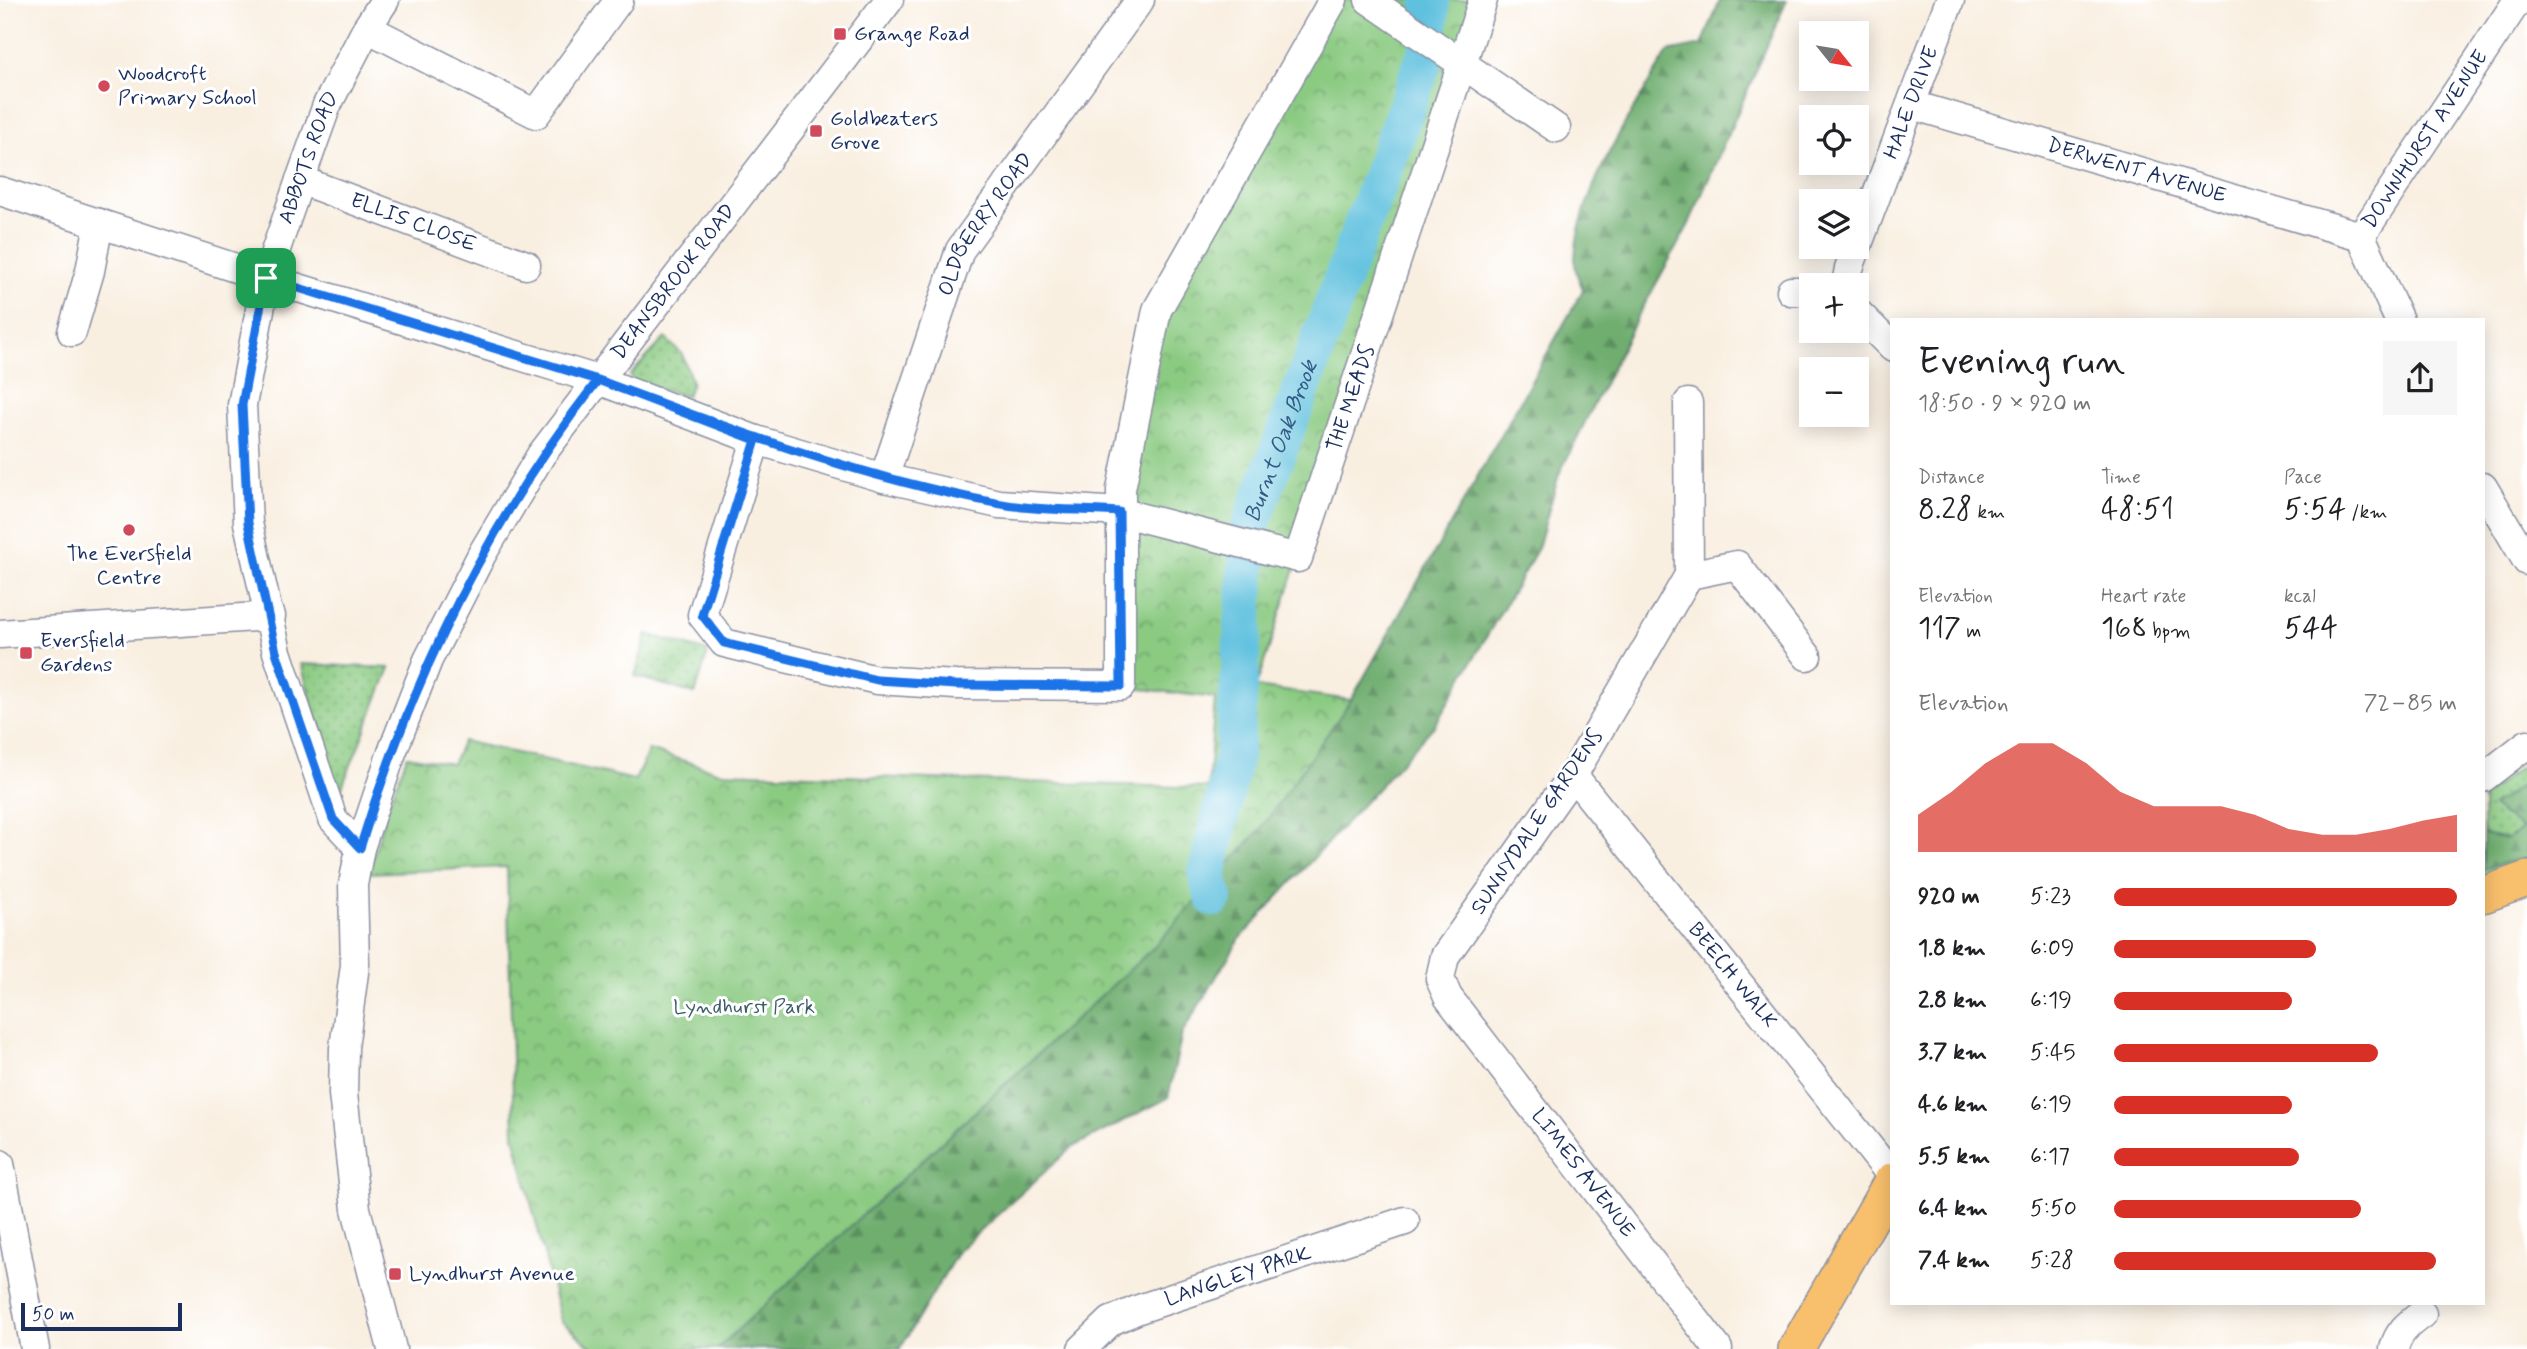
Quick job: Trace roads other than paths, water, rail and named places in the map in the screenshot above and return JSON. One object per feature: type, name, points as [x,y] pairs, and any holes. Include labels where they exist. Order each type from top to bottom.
[{"type":"main road","points":[[2485,894],[2527,879]]},
{"type":"main road","points":[[1796,1349],[1890,1182]]},
{"type":"street","name":"ABBOTS ROAD","points":[[271,616],[248,523],[242,405],[266,278],[300,180],[327,105],[367,28],[385,0]]},
{"type":"street","points":[[367,28],[536,114],[619,0]]},
{"type":"street","name":"DEANSBROOK ROAD","points":[[392,1349],[356,1209],[343,1094],[344,1048],[355,965],[353,886],[360,848],[391,755],[434,648],[482,554],[541,456],[889,0]]},
{"type":"street","name":"OLDBERRY ROAD","points":[[884,478],[960,250],[1140,0]]},
{"type":"street","points":[[756,440],[702,615],[724,643],[877,680],[956,685],[1121,686],[1119,512],[1157,310],[1333,0]]},
{"type":"street","points":[[1369,0],[1556,128]]},
{"type":"street","name":"THE MEADS","points":[[1119,512],[1298,558],[1483,0]]},
{"type":"street","name":"HALE DRIVE","points":[[1848,273],[1950,0]]},
{"type":"street","name":"DOWNHURST AVENUE","points":[[2398,318],[2361,236],[2518,0]]},
{"type":"street","name":"DERWENT AVENUE","points":[[1912,105],[2361,236]]},
{"type":"street","name":"ELLIS CLOSE","points":[[300,180],[526,265]]},
{"type":"street","points":[[0,191],[266,278],[598,380],[756,440],[884,478],[999,504],[1119,512]]},
{"type":"street","points":[[72,332],[90,271],[99,223]]},
{"type":"street","points":[[1869,324],[1890,345]]},
{"type":"street","points":[[1688,403],[1689,575],[1737,565],[1807,656]]},
{"type":"street","points":[[2485,489],[2527,561]]},
{"type":"street","name":"SUNNYDALE GARDENS","points":[[1448,997],[1440,978],[1445,956],[1573,775],[1689,575]]},
{"type":"street","points":[[0,634],[271,616],[276,652],[333,819],[360,848]]},
{"type":"street","points":[[2485,776],[2527,744]]},
{"type":"street","name":"BEECH WALK","points":[[1573,775],[1890,1175]]},
{"type":"street","name":"LIMES AVENUE","points":[[1448,997],[1718,1349]]},
{"type":"street","points":[[0,1164],[35,1349]]},
{"type":"street","name":"LANGLEY PARK","points":[[1082,1349],[1111,1321],[1139,1309],[1405,1221]]},
{"type":"street","points":[[2394,1349],[2397,1337],[2407,1324],[2422,1314]]},
{"type":"waterway","name":"Burnt Oak Brook","points":[[1214,898],[1207,875],[1234,756],[1250,527],[1428,49],[1431,0]]},
{"type":"place","name":"Grange Road","points":[[840,34]]},
{"type":"place","name":"Woodcroft Primary School","points":[[104,86]]},
{"type":"place","name":"Goldbeaters Grove","points":[[816,131]]},
{"type":"place","name":"The Eversfield Centre","points":[[129,530]]},
{"type":"place","name":"Eversfield Gardens","points":[[26,653]]},
{"type":"place","name":"Lyndhurst Avenue","points":[[395,1274]]},
{"type":"park label","name":"Lyndhurst Park","points":[[744,1007]]}]
